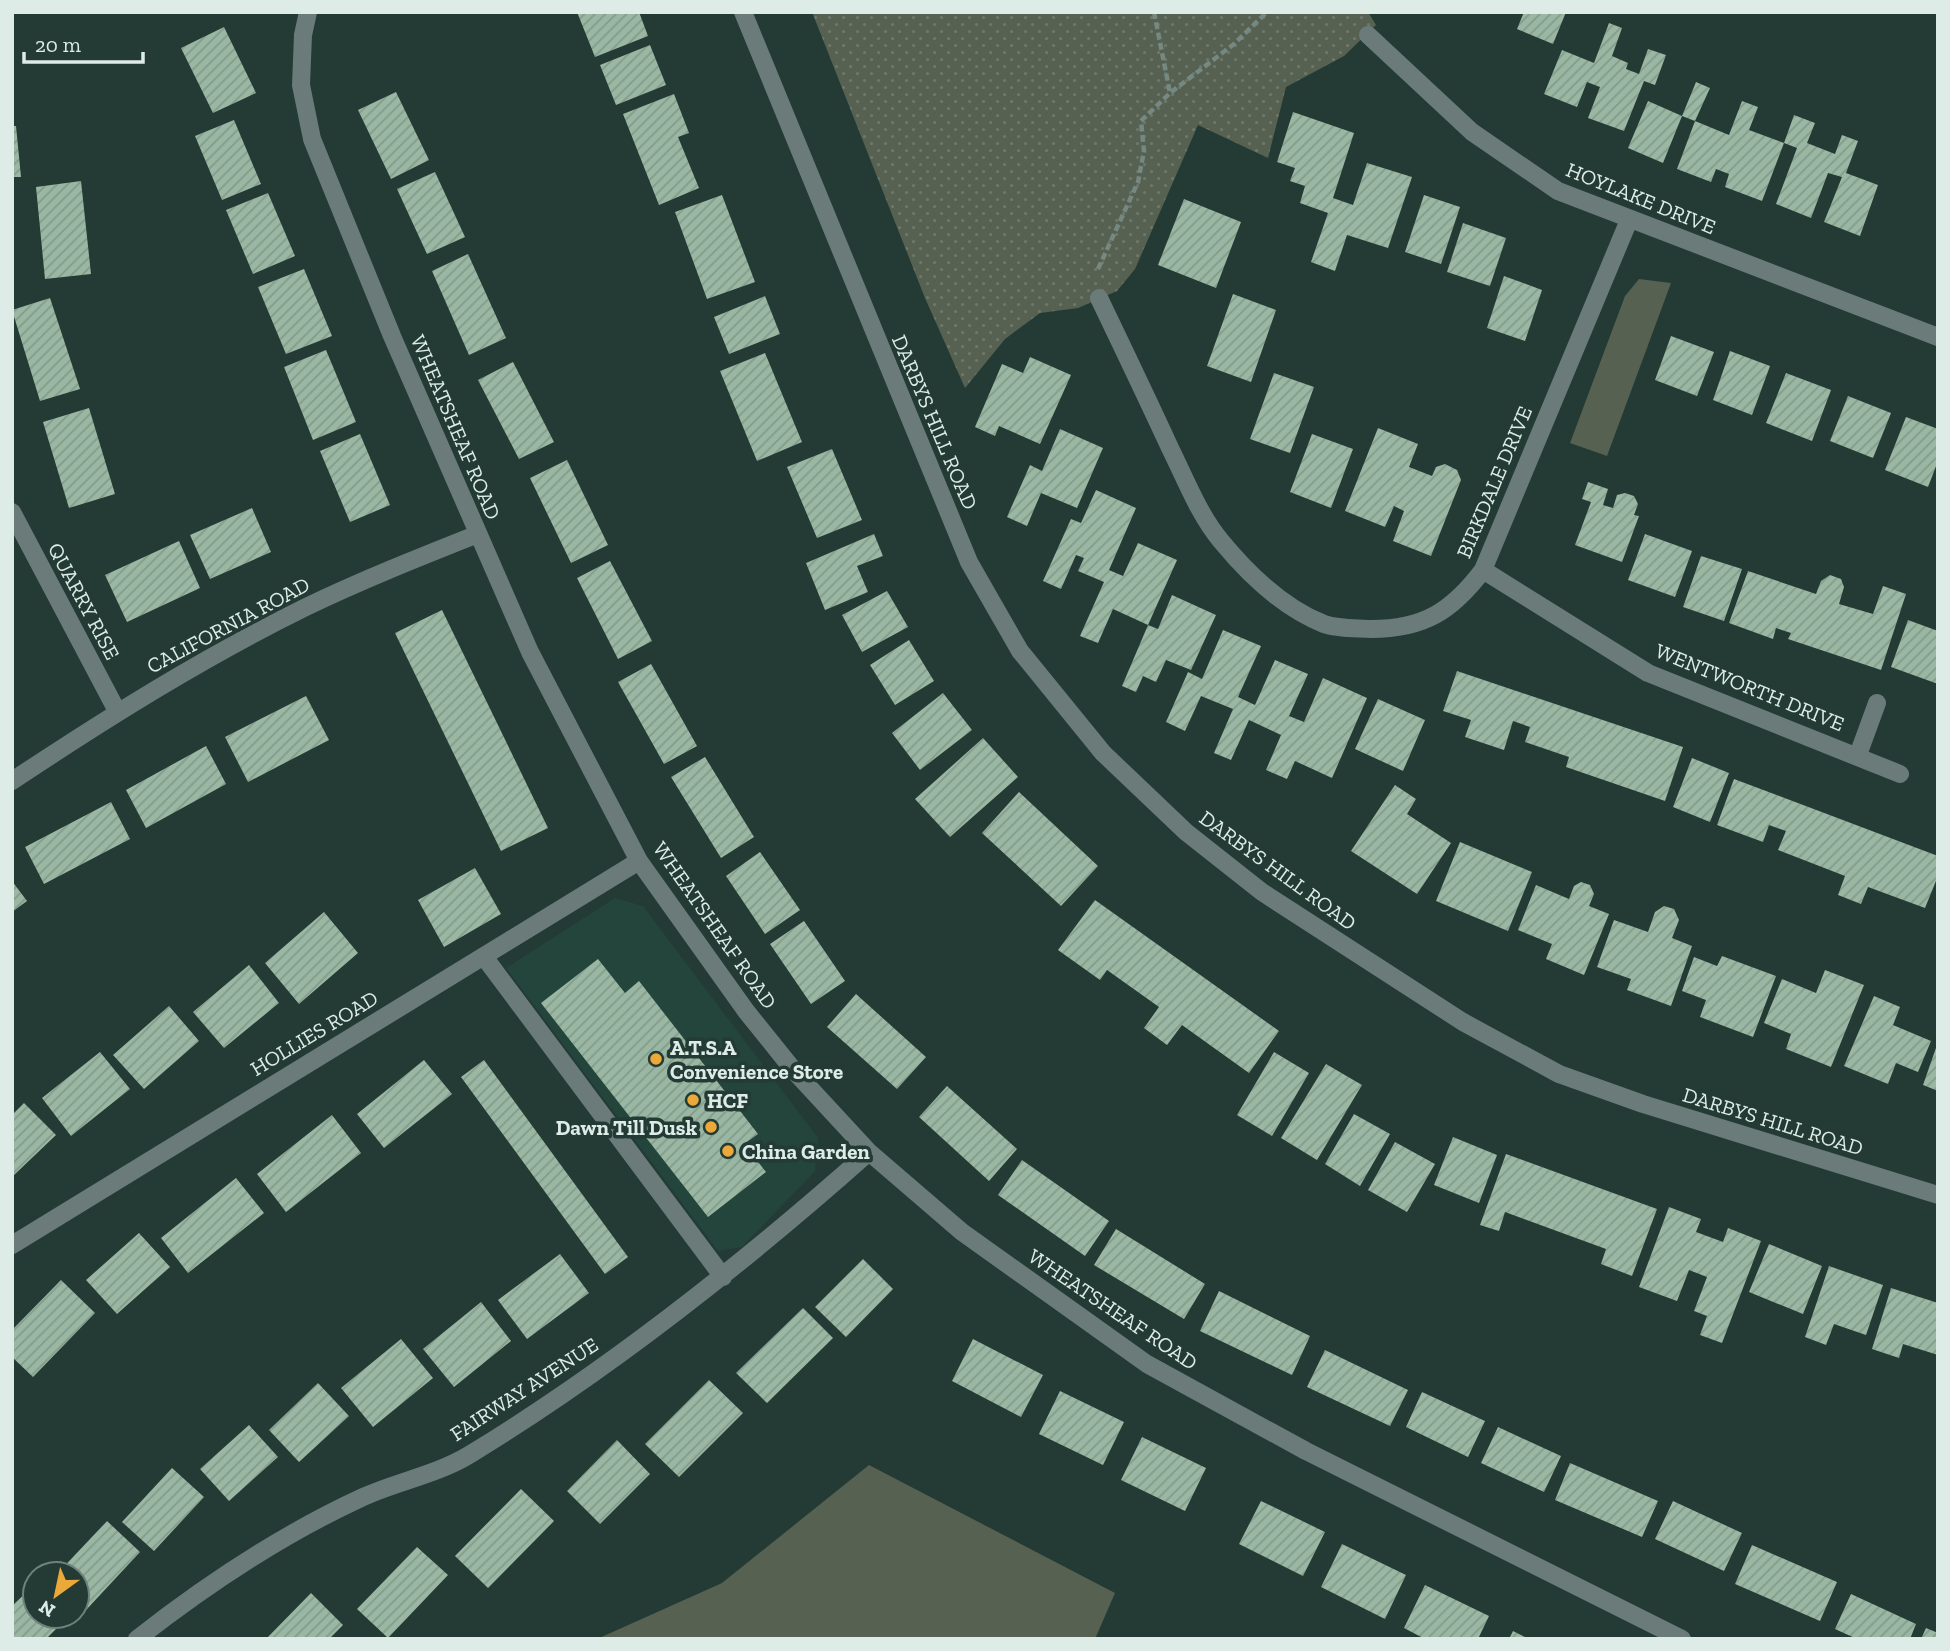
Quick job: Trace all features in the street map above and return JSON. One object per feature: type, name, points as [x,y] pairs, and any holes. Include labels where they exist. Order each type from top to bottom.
[{"type":"street","name":"WHEATSHEAF ROAD","points":[[308,12],[303,35],[301,85],[312,139],[530,652],[639,861],[787,1062],[869,1152],[962,1232],[1147,1364],[1306,1451],[1682,1639]]},
{"type":"street","name":"DARBYS HILL ROAD","points":[[743,12],[969,562],[1020,651],[1104,753],[1186,832],[1262,891],[1463,1022],[1547,1067],[1643,1104],[1938,1195]]},
{"type":"street","name":"HOYLAKE DRIVE","points":[[1368,35],[1472,132],[1558,191],[1938,337]]},
{"type":"street","name":"BIRKDALE DRIVE","points":[[1099,298],[1188,485],[1219,540],[1265,587],[1296,611],[1326,625],[1398,629],[1425,621],[1447,608],[1467,591],[1483,570],[1629,220]]},
{"type":"street","name":"QUARRY RISE","points":[[12,512],[117,711]]},
{"type":"street","name":"CALIFORNIA ROAD","points":[[12,781],[117,711],[304,608],[376,574],[478,534]]},
{"type":"street","name":"WENTWORTH DRIVE","points":[[1483,570],[1648,673],[1900,774]]},
{"type":"street","name":"WENTWORTH DRIVE","points":[[1858,755],[1877,703]]},
{"type":"street","name":"HOLLIES ROAD","points":[[12,1245],[314,1057],[485,958],[639,861]]},
{"type":"street","points":[[485,958],[723,1277]]},
{"type":"street","name":"FAIRWAY AVENUE","points":[[137,1639],[194,1595],[277,1544],[360,1499],[466,1457],[576,1385],[723,1277],[869,1152]]},
{"type":"path","points":[[1154,12],[1170,93]]},
{"type":"path","points":[[1099,298],[1097,265],[1138,182],[1144,151],[1141,121],[1170,93],[1223,53],[1267,12]]},
{"type":"shaded area","points":[[812,12],[1368,12],[1376,25],[1344,56],[1286,87],[1268,158],[1198,125],[1135,269],[1117,291],[1078,308],[1040,313],[1005,339],[965,388],[925,298]]},
{"type":"shaded area","points":[[1639,279],[1671,283],[1607,456],[1570,443],[1625,296]]},
{"type":"shaded area","points":[[615,898],[643,906],[818,1138],[815,1171],[742,1247],[718,1251],[506,968]]},
{"type":"shaded area","points":[[869,1465],[1115,1593],[1095,1639],[597,1639],[722,1583]]},
{"type":"building","points":[[577,12],[639,12],[648,36],[595,57]]},
{"type":"building","points":[[1524,12],[1566,12],[1553,44],[1517,29]]},
{"type":"building","points":[[1609,23],[1622,28],[1612,56],[1628,63],[1626,69],[1639,74],[1648,49],[1666,55],[1655,85],[1644,81],[1624,131],[1588,118],[1600,87],[1587,82],[1577,107],[1544,94],[1562,50],[1594,63]]},
{"type":"building","points":[[224,27],[256,93],[213,113],[181,48]]},
{"type":"building","points":[[650,45],[666,85],[616,105],[600,65]]},
{"type":"building","points":[[1696,82],[1710,88],[1695,121],[1682,116]]},
{"type":"building","points":[[396,92],[429,160],[391,179],[358,110]]},
{"type":"building","points":[[674,94],[689,133],[678,137],[699,188],[659,205],[623,114]]},
{"type":"building","points":[[1648,101],[1682,116],[1663,163],[1628,148]]},
{"type":"building","points":[[1742,101],[1758,107],[1749,130],[1784,143],[1762,201],[1725,187],[1729,174],[1716,169],[1711,182],[1677,169],[1695,121],[1729,135]]},
{"type":"building","points":[[1293,112],[1354,133],[1333,198],[1353,205],[1367,163],[1412,177],[1388,248],[1347,235],[1335,271],[1311,262],[1328,213],[1300,203],[1305,186],[1290,181],[1295,168],[1277,162]]},
{"type":"building","points":[[1794,115],[1815,123],[1807,143],[1835,154],[1842,135],[1858,141],[1846,173],[1878,185],[1860,236],[1824,222],[1842,177],[1828,173],[1811,218],[1776,204],[1797,148],[1784,143]]},
{"type":"building","points":[[234,120],[261,184],[222,200],[195,136]]},
{"type":"building","points":[[12,126],[16,126],[21,177],[12,177]]},
{"type":"building","points":[[435,172],[465,237],[427,254],[397,189]]},
{"type":"building","points":[[81,181],[91,274],[45,279],[36,187]]},
{"type":"building","points":[[268,193],[295,256],[253,274],[226,210]]},
{"type":"building","points":[[722,195],[755,282],[707,299],[675,212]]},
{"type":"building","points":[[1424,195],[1460,207],[1441,264],[1405,252]]},
{"type":"building","points":[[1184,199],[1241,222],[1216,288],[1158,265]]},
{"type":"building","points":[[1463,223],[1506,238],[1490,286],[1447,272]]},
{"type":"building","points":[[468,254],[506,338],[469,355],[432,271]]},
{"type":"building","points":[[304,269],[332,336],[286,354],[258,287]]},
{"type":"building","points":[[1504,276],[1542,290],[1525,341],[1487,328]]},
{"type":"building","points":[[1233,294],[1276,310],[1251,382],[1207,366]]},
{"type":"building","points":[[765,296],[780,334],[729,354],[714,317]]},
{"type":"building","points":[[50,298],[80,389],[40,401],[12,310]]},
{"type":"building","points":[[1671,336],[1714,352],[1697,396],[1655,380]]},
{"type":"building","points":[[326,350],[356,422],[313,440],[284,367]]},
{"type":"building","points":[[1730,351],[1770,366],[1752,415],[1713,400]]},
{"type":"building","points":[[765,353],[802,442],[757,461],[720,371]]},
{"type":"building","points":[[1030,357],[1071,375],[1040,444],[999,426],[995,436],[975,427],[1002,364],[1023,373]]},
{"type":"building","points":[[513,362],[554,442],[519,459],[478,380]]},
{"type":"building","points":[[1274,373],[1314,387],[1290,453],[1250,439]]},
{"type":"building","points":[[1786,373],[1831,390],[1812,441],[1766,423]]},
{"type":"building","points":[[1848,396],[1891,413],[1873,458],[1830,441]]},
{"type":"building","points":[[89,408],[115,494],[69,508],[43,422]]},
{"type":"building","points":[[1906,417],[1938,429],[1938,461],[1928,487],[1885,470]]},
{"type":"building","points":[[1378,428],[1418,444],[1409,467],[1432,476],[1436,467],[1445,464],[1457,470],[1461,480],[1431,556],[1393,541],[1404,511],[1394,506],[1385,527],[1345,511]]},
{"type":"building","points":[[1060,429],[1103,448],[1077,508],[1041,493],[1027,526],[1007,517],[1030,465],[1042,471]]},
{"type":"building","points":[[360,434],[390,505],[350,522],[320,451]]},
{"type":"building","points":[[1312,434],[1353,449],[1331,508],[1290,492]]},
{"type":"building","points":[[832,449],[862,520],[817,538],[787,467]]},
{"type":"building","points":[[567,460],[608,545],[571,563],[530,478]]},
{"type":"building","points":[[1588,482],[1608,489],[1603,505],[1613,508],[1617,495],[1625,493],[1634,496],[1638,504],[1634,515],[1639,516],[1622,562],[1575,545],[1591,502],[1582,499]]},
{"type":"building","points":[[1096,490],[1136,508],[1109,570],[1123,576],[1138,543],[1177,560],[1148,625],[1113,609],[1098,643],[1080,636],[1104,582],[1078,571],[1084,558],[1076,555],[1061,589],[1043,581],[1071,519],[1081,523]]},
{"type":"building","points":[[252,508],[271,552],[210,579],[190,535]]},
{"type":"building","points":[[874,534],[883,556],[857,566],[868,592],[825,610],[806,563]]},
{"type":"building","points":[[1645,534],[1692,551],[1675,597],[1628,580]]},
{"type":"building","points":[[179,541],[200,588],[127,622],[105,575]]},
{"type":"building","points":[[1701,556],[1742,569],[1724,621],[1683,607]]},
{"type":"building","points":[[610,561],[652,641],[618,659],[577,578]]},
{"type":"building","points":[[1748,571],[1816,594],[1821,581],[1830,575],[1841,579],[1844,587],[1839,604],[1873,614],[1883,586],[1906,594],[1881,670],[1788,639],[1791,633],[1776,628],[1773,639],[1729,623]]},
{"type":"building","points":[[887,591],[908,627],[862,652],[842,615]]},
{"type":"building","points":[[1172,595],[1216,615],[1191,670],[1166,660],[1156,682],[1143,676],[1136,692],[1122,686],[1148,625],[1158,629]]},
{"type":"building","points":[[442,610],[548,828],[501,851],[395,633]]},
{"type":"building","points":[[1908,620],[1938,631],[1938,684],[1891,667]]},
{"type":"building","points":[[1223,630],[1261,646],[1238,697],[1255,705],[1275,660],[1308,674],[1289,716],[1304,722],[1323,678],[1367,698],[1332,778],[1295,761],[1287,779],[1266,770],[1281,735],[1249,720],[1231,760],[1214,753],[1233,709],[1201,696],[1185,731],[1166,722],[1188,672],[1202,679]]},
{"type":"building","points":[[909,640],[934,681],[895,705],[870,665]]},
{"type":"building","points":[[651,664],[697,746],[664,764],[618,682]]},
{"type":"building","points":[[1457,671],[1683,747],[1665,801],[1566,767],[1569,757],[1525,742],[1530,727],[1513,721],[1504,750],[1465,737],[1471,720],[1443,711]]},
{"type":"building","points":[[943,693],[972,730],[920,770],[892,733]]},
{"type":"building","points":[[306,696],[329,740],[248,782],[225,737]]},
{"type":"building","points":[[1378,699],[1425,720],[1403,771],[1355,749]]},
{"type":"building","points":[[983,738],[1018,777],[950,837],[915,799]]},
{"type":"building","points":[[206,746],[226,784],[146,828],[126,790]]},
{"type":"building","points":[[705,757],[754,837],[721,858],[671,777]]},
{"type":"building","points":[[1692,758],[1729,773],[1710,822],[1673,807]]},
{"type":"building","points":[[1734,779],[1938,856],[1938,876],[1925,908],[1868,887],[1861,904],[1838,895],[1845,876],[1778,850],[1786,831],[1769,825],[1763,842],[1717,825]]},
{"type":"building","points":[[1395,785],[1416,799],[1407,814],[1451,843],[1417,894],[1351,851]]},
{"type":"building","points":[[1019,792],[1098,866],[1061,906],[982,833]]},
{"type":"building","points":[[111,802],[130,839],[44,884],[25,847]]},
{"type":"building","points":[[1460,842],[1532,872],[1508,931],[1436,901]]},
{"type":"building","points":[[760,852],[800,910],[765,934],[726,876]]},
{"type":"building","points":[[475,868],[501,914],[444,947],[418,900]]},
{"type":"building","points":[[12,881],[27,901],[12,912]]},
{"type":"building","points":[[1581,882],[1590,885],[1594,894],[1589,906],[1609,914],[1584,975],[1546,959],[1552,944],[1518,930],[1536,885],[1569,899],[1574,886]]},
{"type":"building","points":[[1095,900],[1279,1031],[1249,1073],[1182,1025],[1167,1045],[1144,1028],[1159,1007],[1107,970],[1100,980],[1058,950]]},
{"type":"building","points":[[1664,906],[1674,909],[1679,920],[1672,938],[1692,946],[1671,1006],[1627,990],[1631,979],[1597,967],[1614,920],[1648,932],[1655,912]]},
{"type":"building","points":[[324,912],[358,953],[299,1004],[265,963]]},
{"type":"building","points":[[804,921],[845,981],[811,1004],[770,944]]},
{"type":"building","points":[[1722,956],[1776,976],[1753,1037],[1700,1017],[1706,1000],[1682,991],[1694,957],[1717,966]]},
{"type":"building","points":[[598,959],[625,993],[639,981],[758,1134],[744,1144],[766,1172],[708,1217],[541,1003]]},
{"type":"building","points":[[249,965],[279,1003],[224,1048],[193,1012]]},
{"type":"building","points":[[1825,970],[1864,985],[1831,1067],[1786,1049],[1791,1034],[1764,1023],[1782,979],[1816,993]]},
{"type":"building","points":[[856,994],[926,1057],[897,1089],[827,1027]]},
{"type":"building","points":[[1874,996],[1900,1007],[1893,1025],[1931,1041],[1918,1072],[1896,1063],[1888,1084],[1844,1066]]},
{"type":"building","points":[[169,1006],[199,1041],[144,1089],[113,1055]]},
{"type":"building","points":[[1938,1045],[1938,1091],[1923,1085]]},
{"type":"building","points":[[100,1052],[130,1089],[71,1136],[42,1098]]},
{"type":"building","points":[[1274,1052],[1309,1073],[1272,1136],[1237,1115]]},
{"type":"building","points":[[424,1060],[452,1094],[384,1148],[357,1114]]},
{"type":"building","points":[[484,1060],[628,1257],[605,1274],[461,1077]]},
{"type":"building","points":[[1326,1064],[1362,1085],[1317,1160],[1281,1138]]},
{"type":"building","points":[[947,1086],[1017,1149],[989,1181],[919,1117]]},
{"type":"building","points":[[24,1103],[56,1135],[12,1177],[12,1115]]},
{"type":"building","points":[[1354,1114],[1390,1134],[1360,1186],[1325,1164]]},
{"type":"building","points":[[332,1115],[361,1153],[286,1212],[257,1174]]},
{"type":"building","points":[[1453,1137],[1497,1155],[1479,1203],[1434,1185]]},
{"type":"building","points":[[1395,1142],[1435,1164],[1407,1212],[1368,1190]]},
{"type":"building","points":[[1506,1154],[1657,1209],[1632,1276],[1601,1264],[1606,1249],[1505,1212],[1499,1231],[1480,1225]]},
{"type":"building","points":[[1022,1160],[1109,1221],[1085,1256],[998,1195]]},
{"type":"building","points":[[236,1178],[264,1213],[188,1273],[161,1238]]},
{"type":"building","points":[[1669,1207],[1701,1219],[1696,1232],[1723,1242],[1728,1228],[1761,1241],[1722,1343],[1700,1335],[1707,1316],[1694,1311],[1707,1277],[1689,1270],[1677,1301],[1639,1287]]},
{"type":"building","points":[[1116,1229],[1205,1284],[1184,1319],[1094,1265]]},
{"type":"building","points":[[139,1233],[170,1267],[117,1314],[86,1280]]},
{"type":"building","points":[[1769,1244],[1822,1266],[1803,1314],[1749,1292]]},
{"type":"building","points":[[560,1254],[589,1293],[527,1339],[498,1300]]},
{"type":"building","points":[[863,1259],[893,1289],[846,1337],[815,1307]]},
{"type":"building","points":[[1829,1266],[1883,1285],[1866,1335],[1834,1324],[1826,1345],[1805,1337]]},
{"type":"building","points":[[61,1280],[95,1313],[33,1377],[12,1357],[12,1330]]},
{"type":"building","points":[[1891,1288],[1938,1303],[1938,1355],[1903,1344],[1899,1358],[1872,1349]]},
{"type":"building","points":[[1219,1291],[1310,1336],[1292,1375],[1200,1331]]},
{"type":"building","points":[[481,1302],[511,1341],[454,1387],[423,1349]]},
{"type":"building","points":[[803,1308],[833,1338],[767,1403],[736,1373]]},
{"type":"building","points":[[401,1339],[433,1378],[373,1427],[341,1388]]},
{"type":"building","points":[[973,1339],[1043,1375],[1021,1417],[952,1381]]},
{"type":"building","points":[[1325,1350],[1408,1390],[1390,1426],[1307,1387]]},
{"type":"building","points":[[709,1380],[743,1413],[679,1477],[645,1444]]},
{"type":"building","points":[[318,1383],[349,1416],[299,1462],[269,1430]]},
{"type":"building","points":[[1060,1391],[1124,1422],[1103,1465],[1039,1434]]},
{"type":"building","points":[[1422,1392],[1485,1421],[1468,1457],[1406,1427]]},
{"type":"building","points":[[249,1425],[278,1457],[229,1501],[200,1469]]},
{"type":"building","points":[[1498,1427],[1561,1456],[1544,1492],[1481,1463]]},
{"type":"building","points":[[1142,1437],[1206,1468],[1185,1511],[1121,1480]]},
{"type":"building","points":[[617,1440],[650,1474],[600,1524],[567,1491]]},
{"type":"building","points":[[1570,1463],[1658,1501],[1642,1537],[1555,1500]]},
{"type":"building","points":[[172,1468],[204,1497],[154,1551],[122,1522]]},
{"type":"building","points":[[521,1489],[554,1521],[488,1588],[455,1556]]},
{"type":"building","points":[[1261,1501],[1325,1532],[1303,1576],[1239,1544]]},
{"type":"building","points":[[1673,1501],[1742,1533],[1724,1571],[1655,1539]]},
{"type":"building","points":[[107,1521],[140,1552],[91,1605],[91,1560],[70,1560]]},
{"type":"building","points":[[1342,1544],[1406,1575],[1385,1619],[1321,1587]]},
{"type":"building","points":[[1752,1545],[1837,1582],[1820,1621],[1735,1584]]},
{"type":"building","points":[[417,1547],[448,1575],[388,1638],[357,1609]]},
{"type":"building","points":[[1425,1585],[1489,1616],[1478,1639],[1425,1639],[1404,1628]]},
{"type":"building","points":[[311,1593],[343,1625],[329,1639],[266,1639]]},
{"type":"building","points":[[1851,1594],[1916,1624],[1910,1639],[1857,1639],[1835,1629]]},
{"type":"building","points":[[21,1597],[21,1630],[55,1630],[46,1639],[12,1639],[12,1606]]},
{"type":"building","points":[[1926,1628],[1938,1633],[1938,1639],[1921,1639]]},
{"type":"building","points":[[1513,1631],[1529,1639],[1509,1639]]},
{"type":"place","name":"A.T.S.A Convenience Store","points":[[656,1059]]},
{"type":"place","name":"HCF","points":[[693,1100]]},
{"type":"place","name":"Dawn Till Dusk","points":[[711,1127]]},
{"type":"place","name":"China Garden","points":[[728,1151]]}]
